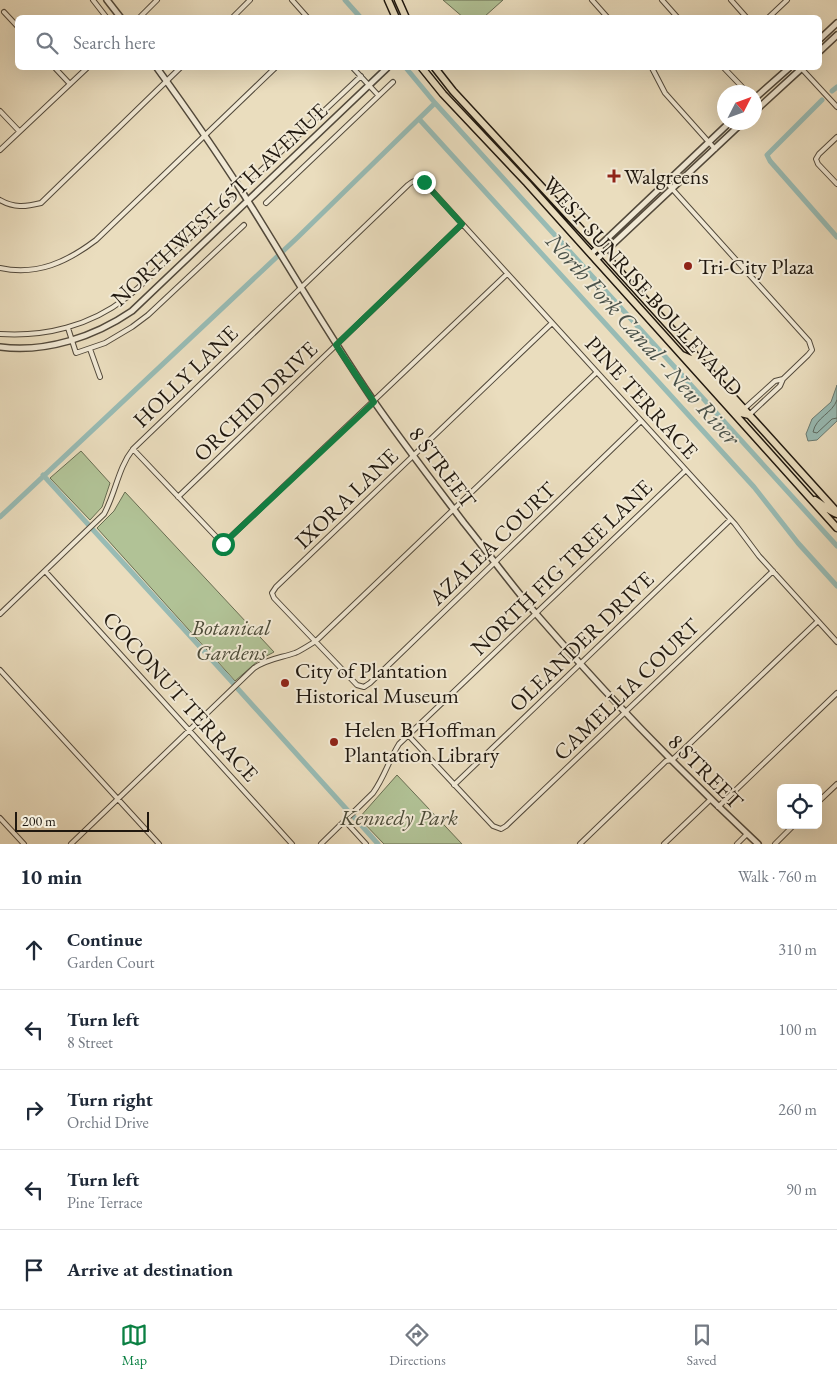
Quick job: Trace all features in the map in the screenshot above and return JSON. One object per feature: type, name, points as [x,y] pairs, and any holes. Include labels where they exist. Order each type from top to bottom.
[{"type":"highway","points":[[388,0],[395,15]]},
{"type":"highway","points":[[398,0],[405,15]]},
{"type":"highway","name":"WEST SUNRISE BOULEVARD","points":[[424,70],[443,94],[596,260],[837,528]]},
{"type":"highway","name":"WEST SUNRISE BOULEVARD","points":[[437,70],[450,87],[784,452],[837,513]]},
{"type":"highway","points":[[679,353],[691,360],[741,413],[749,415]]},
{"type":"highway","points":[[743,424],[752,423],[775,448],[784,452]]},
{"type":"highway","points":[[809,498],[837,513]]},
{"type":"street","points":[[93,0],[105,15]]},
{"type":"street","points":[[108,0],[119,15]]},
{"type":"street","points":[[142,15],[157,0]]},
{"type":"street","points":[[235,15],[250,0]]},
{"type":"street","points":[[292,0],[305,15]]},
{"type":"street","points":[[592,0],[605,15]]},
{"type":"street","points":[[662,0],[675,15]]},
{"type":"street","points":[[731,0],[744,15]]},
{"type":"street","points":[[771,15],[787,0]]},
{"type":"street","points":[[4,12],[15,24]]},
{"type":"street","points":[[822,37],[837,23]]},
{"type":"street","points":[[822,49],[837,35]]},
{"type":"street","points":[[57,70],[70,84]]},
{"type":"street","points":[[0,150],[85,70]]},
{"type":"street","name":"8 STREET","points":[[159,70],[205,135],[248,201],[336,345],[374,402],[495,562],[536,614],[626,713],[710,800],[758,844]]},
{"type":"street","points":[[0,200],[21,207],[41,203],[178,70]]},
{"type":"street","points":[[0,268],[41,269],[61,263],[81,251],[96,240],[273,70]]},
{"type":"street","points":[[355,70],[378,95]]},
{"type":"street","name":"NORTHWEST 65TH AVENUE","points":[[0,347],[34,347],[72,340],[104,328],[132,311],[385,70]]},
{"type":"street","points":[[653,70],[665,93],[715,149]]},
{"type":"street","points":[[726,70],[740,85]]},
{"type":"street","points":[[762,93],[787,70]]},
{"type":"street","points":[[762,105],[800,70]]},
{"type":"street","points":[[804,70],[837,107]]},
{"type":"street","points":[[254,177],[360,76]]},
{"type":"street","points":[[266,203],[393,82]]},
{"type":"street","points":[[0,111],[19,131]]},
{"type":"street","points":[[590,254],[722,130]]},
{"type":"street","points":[[596,260],[735,130]]},
{"type":"street","points":[[837,137],[816,159],[818,164],[837,184]]},
{"type":"street","name":"PINE TERRACE","points":[[418,180],[426,184],[686,470],[773,572],[837,642]]},
{"type":"street","name":"HOLLY LANE","points":[[0,614],[104,514],[124,460],[133,449],[408,185],[418,180]]},
{"type":"street","points":[[666,182],[809,341],[812,350],[808,355],[783,379],[780,386],[749,415]]},
{"type":"street","points":[[0,334],[37,334],[68,328],[102,314],[128,297],[232,199]]},
{"type":"street","points":[[68,328],[76,353],[90,349],[118,336],[148,316],[244,224]]},
{"type":"street","name":"ORCHID DRIVE","points":[[178,497],[462,224]]},
{"type":"street","points":[[133,449],[223,544],[507,274]]},
{"type":"street","name":"IXORA LANE","points":[[316,641],[274,598],[272,593],[276,587],[552,323]]},
{"type":"street","points":[[90,349],[100,377]]},
{"type":"street","points":[[71,844],[254,668],[269,660],[295,652],[316,641],[596,372]]},
{"type":"street","points":[[744,409],[776,381],[783,379]]},
{"type":"street","name":"AZALEA COURT","points":[[316,641],[357,685],[364,687],[370,683],[641,421]]},
{"type":"street","name":"NORTH FIG TREE LANE","points":[[321,844],[373,793],[380,784],[392,754],[399,744],[686,470]]},
{"type":"street","name":"OLEANDER DRIVE","points":[[454,785],[730,520]]},
{"type":"street","name":"COCONUT TERRACE","points":[[45,571],[292,844]]},
{"type":"street","name":"CAMELLIA COURT","points":[[454,785],[493,826],[501,829],[506,826],[773,572]]},
{"type":"street","points":[[580,844],[666,761],[672,760],[818,621]]},
{"type":"street","points":[[0,670],[159,844]]},
{"type":"street","points":[[718,807],[837,693]]},
{"type":"street","points":[[408,735],[454,785]]},
{"type":"street","points":[[822,798],[837,784]]},
{"type":"street","points":[[664,844],[710,800]]},
{"type":"street","points":[[0,818],[24,844]]},
{"type":"street","points":[[345,821],[366,844]]},
{"type":"street","points":[[775,844],[790,829]]},
{"type":"street","points":[[737,844],[747,834]]},
{"type":"green space","points":[[443,0],[503,0],[486,15],[460,15]]},
{"type":"green space","points":[[81,451],[110,483],[102,507],[90,520],[50,478]]},
{"type":"green space","name":"Botanical Gardens","points":[[125,492],[274,652],[259,660],[235,681],[97,528],[114,511]]},
{"type":"green space","name":"Kennedy Park","points":[[397,775],[462,844],[384,844],[359,818]]},
{"type":"water","points":[[837,385],[837,421],[817,440],[808,441],[806,434],[812,419],[831,402]]},
{"type":"waterway","points":[[345,0],[358,15]]},
{"type":"waterway","points":[[408,70],[435,103],[837,546]]},
{"type":"waterway","points":[[832,91],[837,87]]},
{"type":"waterway","points":[[822,100],[767,155],[770,161],[837,237]]},
{"type":"waterway","points":[[0,517],[298,237],[435,103]]},
{"type":"waterway","name":"North Fork Canal - New River","points":[[419,119],[754,487],[798,543],[837,586]]},
{"type":"waterway","points":[[43,475],[233,683]]},
{"type":"waterway","points":[[238,689],[349,812]]},
{"type":"waterway","points":[[354,817],[378,844]]},
{"type":"place","name":"Walgreens","points":[[614,176]]},
{"type":"place","name":"Tri-City Plaza","points":[[688,266]]},
{"type":"place","name":"City of Plantation Historical Museum","points":[[285,683]]},
{"type":"place","name":"Helen B Hoffman Plantation Library","points":[[334,742]]},
{"type":"route","points":[[223,544],[374,402],[336,345],[462,224],[424,182]]}]
